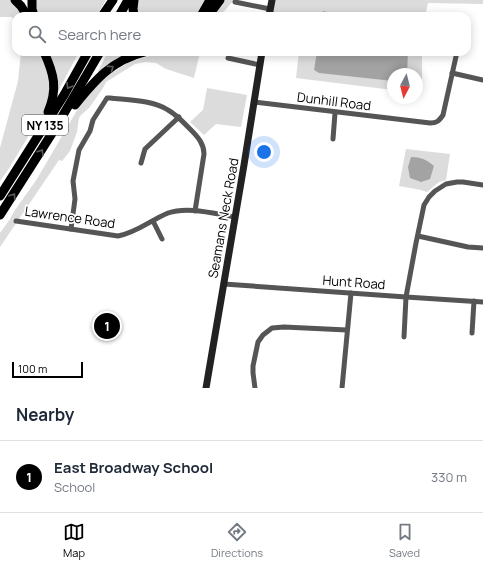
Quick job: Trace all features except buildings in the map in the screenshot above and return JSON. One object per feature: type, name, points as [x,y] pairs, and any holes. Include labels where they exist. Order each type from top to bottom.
[{"type":"highway","points":[[15,0],[25,12]]},
{"type":"highway","points":[[32,0],[33,12]]},
{"type":"highway","points":[[105,12],[115,0]]},
{"type":"highway","points":[[110,12],[115,0]]},
{"type":"highway","points":[[121,12],[128,0]]},
{"type":"highway","points":[[133,12],[134,0]]},
{"type":"highway","points":[[203,12],[210,0]]},
{"type":"highway","points":[[211,12],[220,0]]},
{"type":"highway","points":[[41,130],[52,102],[54,88],[52,73],[46,56]]},
{"type":"highway","name":"NY 135","points":[[0,196],[64,95],[86,56]]},
{"type":"highway","name":"NY 135","points":[[0,215],[56,127],[98,56]]},
{"type":"highway","points":[[56,127],[87,90],[107,71],[127,58],[133,56]]},
{"type":"main road","points":[[269,12],[272,0]]},
{"type":"main road","name":"Seamans Neck Road","points":[[206,388],[261,56]]},
{"type":"street","points":[[235,2],[269,12]]},
{"type":"street","points":[[456,56],[452,73],[483,80]]},
{"type":"street","points":[[228,58],[260,65]]},
{"type":"street","name":"Dunhill Road","points":[[254,102],[430,124],[439,121],[443,115],[452,73]]},
{"type":"street","points":[[71,229],[75,199],[73,181],[79,150],[90,131],[92,120],[107,98],[152,103],[167,108],[197,136],[204,150],[203,167],[195,211]]},
{"type":"street","points":[[333,139],[335,113]]},
{"type":"street","points":[[141,163],[145,149],[178,117]]},
{"type":"street","points":[[404,337],[406,297],[424,205],[435,191],[446,184],[463,182],[483,184]]},
{"type":"street","name":"Lawrence Road","points":[[16,221],[118,236],[126,234],[175,211],[185,210],[235,217]]},
{"type":"street","points":[[153,221],[162,239]]},
{"type":"street","points":[[418,236],[468,247],[483,248]]},
{"type":"street","name":"Hunt Road","points":[[224,284],[483,302]]},
{"type":"street","points":[[342,388],[351,293]]},
{"type":"street","points":[[472,333],[474,301]]},
{"type":"street","points":[[255,388],[253,366],[258,342],[263,335],[272,328],[284,327],[347,330]]},
{"type":"shaded area","points":[[0,0],[12,0],[22,12],[12,12],[12,17],[0,17]]},
{"type":"shaded area","points":[[34,0],[106,0],[98,12],[36,12]]},
{"type":"shaded area","points":[[137,0],[208,0],[200,12],[137,12]]},
{"type":"shaded area","points":[[225,0],[234,0],[224,12],[216,12]]},
{"type":"shaded area","points":[[273,0],[483,0],[483,4],[428,3],[426,12],[271,12]]},
{"type":"shaded area","points":[[21,56],[42,56],[51,79],[48,109],[37,122],[0,181],[0,148],[18,81]]},
{"type":"shaded area","points":[[47,56],[77,56],[55,97]]},
{"type":"shaded area","points":[[106,56],[132,56],[98,73]]},
{"type":"shaded area","points":[[150,56],[199,56],[194,78],[166,69],[156,63],[146,62],[135,64],[106,82],[89,108],[79,118],[77,132],[70,151],[62,161],[59,160],[0,247],[0,233],[37,179],[80,105],[103,79],[129,62]]},
{"type":"shaded area","points":[[299,56],[422,56],[422,68],[387,68],[387,89],[296,78]]},
{"type":"shaded area","points":[[316,56],[408,56],[407,68],[387,68],[387,80],[319,73],[314,70]]},
{"type":"shaded area","points":[[207,88],[247,95],[241,127],[216,124],[204,135],[190,122],[203,110]]},
{"type":"shaded area","points":[[406,149],[450,154],[446,180],[439,182],[427,192],[399,186]]},
{"type":"shaded area","points":[[411,157],[424,159],[434,166],[430,179],[421,182],[410,178],[408,167]]},
{"type":"place","name":"East Broadway School","points":[[107,326]]}]
